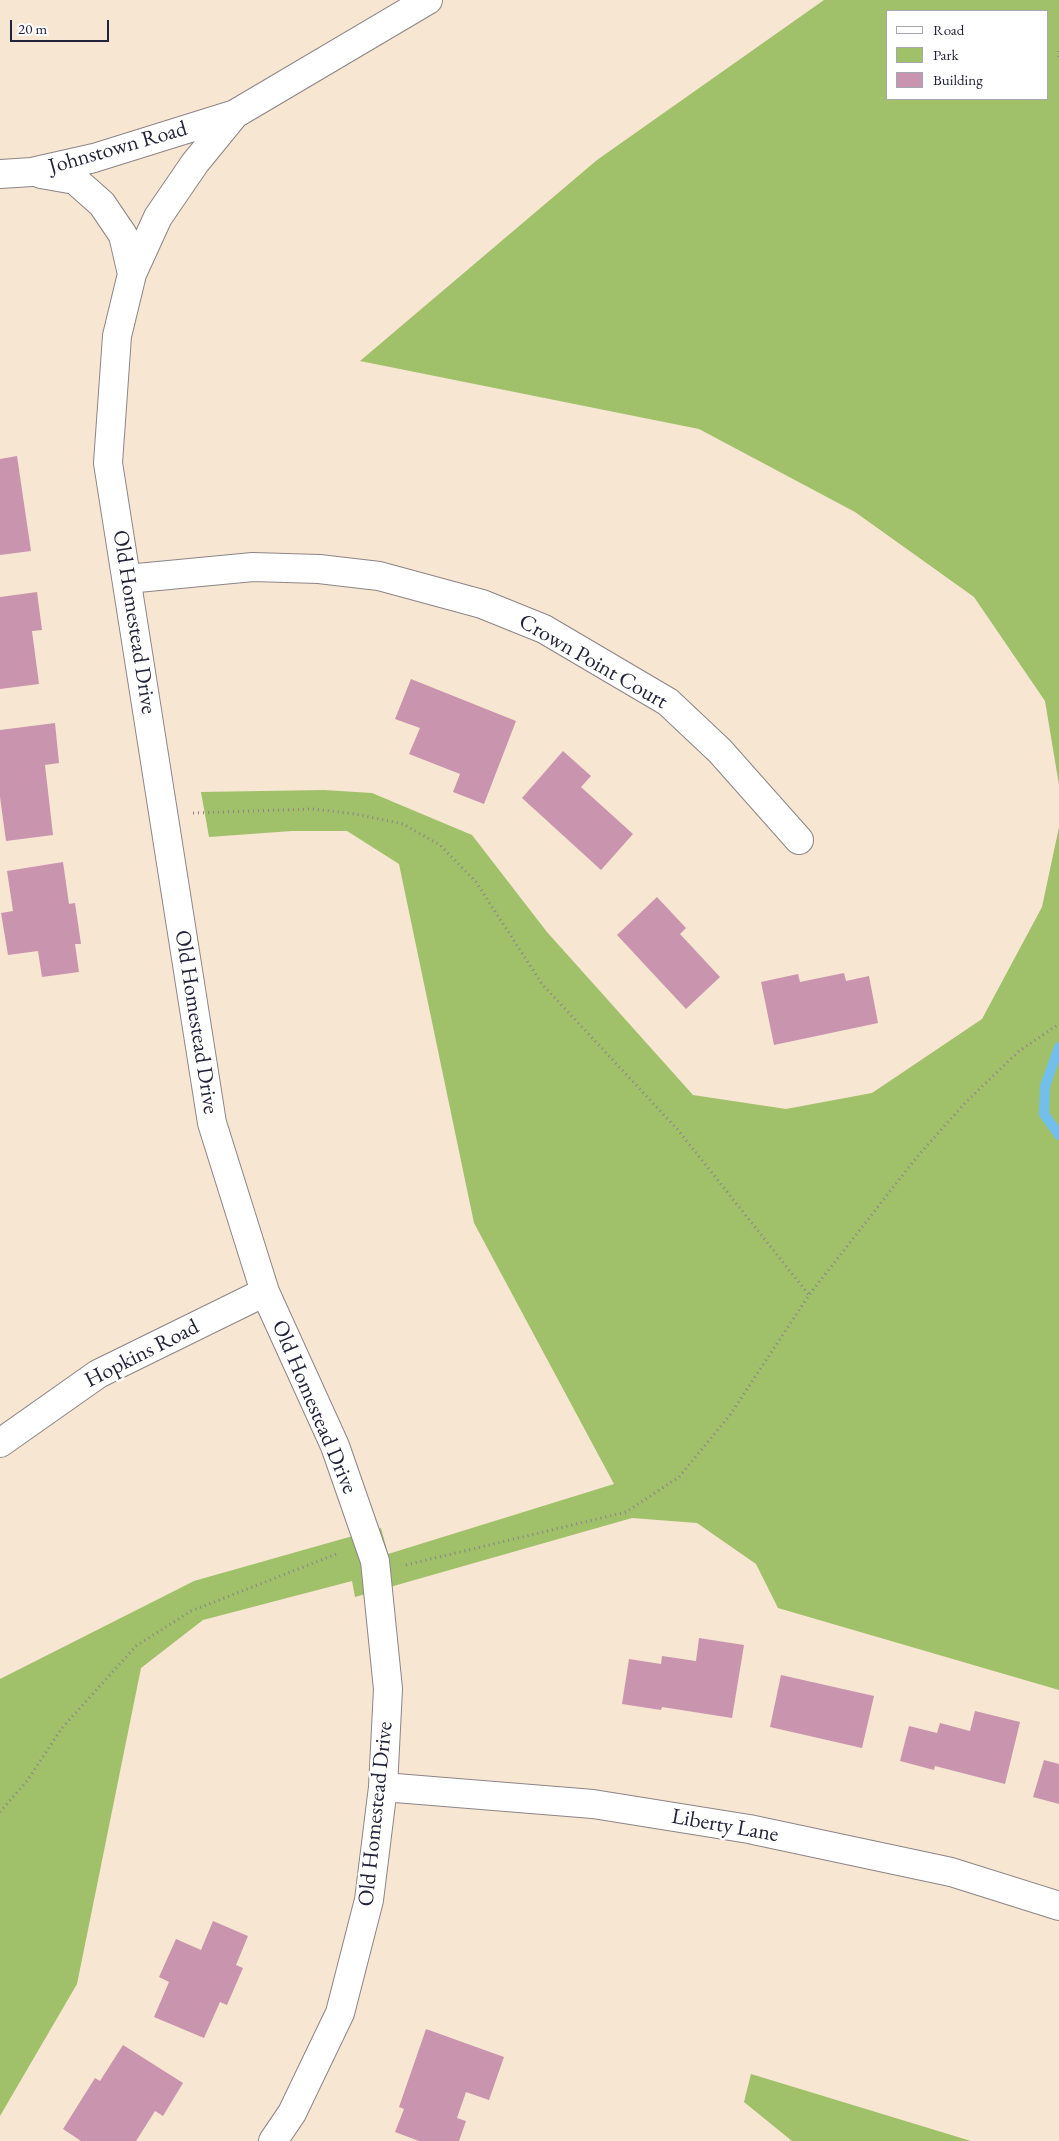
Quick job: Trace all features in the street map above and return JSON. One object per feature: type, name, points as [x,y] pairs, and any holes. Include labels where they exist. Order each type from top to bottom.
[{"type":"street","name":"Old Homestead Drive","points":[[273,2141],[292,2113],[340,2014],[369,1900],[383,1787],[388,1690],[375,1561],[335,1446],[265,1292],[212,1123],[108,463],[117,336],[132,274],[158,217],[195,163],[235,114],[428,0]]},
{"type":"street","name":"Johnstown Road","points":[[0,174],[32,172],[94,158],[235,114]]},
{"type":"street","points":[[32,172],[75,180],[102,204],[123,234],[132,274]]},
{"type":"street","name":"Crown Point Court","points":[[127,579],[253,567],[319,569],[379,576],[482,604],[544,629],[668,702],[720,751],[799,840]]},
{"type":"street","name":"Hopkins Road","points":[[0,1443],[98,1374],[265,1292]]},
{"type":"street","name":"Liberty Lane","points":[[383,1787],[592,1804],[749,1829],[951,1872],[1059,1906]]},
{"type":"path","points":[[1059,51],[1059,60]]},
{"type":"path","points":[[164,814],[303,810],[355,814],[403,824],[440,845],[476,882],[542,984],[678,1130],[809,1295]]},
{"type":"path","points":[[0,1812],[27,1781],[62,1728],[136,1646],[191,1611],[346,1550],[398,1567],[626,1512],[678,1477],[730,1415],[809,1295],[916,1158],[965,1102],[1019,1050],[1059,1024]]},
{"type":"green space","points":[[824,0],[1059,0],[1059,785],[1045,701],[974,597],[855,512],[699,429],[360,361],[597,160]]},
{"type":"green space","points":[[324,790],[372,793],[472,835],[547,932],[693,1095],[786,1109],[872,1093],[982,1019],[1042,907],[1059,827],[1059,1690],[778,1608],[756,1564],[697,1523],[632,1518],[355,1597],[352,1581],[203,1620],[141,1668],[77,1984],[0,2116],[0,1679],[194,1581],[381,1528],[388,1554],[614,1484],[474,1223],[399,864],[347,831],[292,831],[209,837],[201,792]]},
{"type":"green space","points":[[751,2074],[971,2141],[792,2141],[744,2102]]},
{"type":"building","points":[[17,456],[31,551],[0,555],[0,459]]},
{"type":"building","points":[[37,592],[42,630],[32,631],[39,684],[0,689],[0,597]]},
{"type":"building","points":[[411,679],[516,721],[484,804],[453,792],[460,774],[409,754],[420,728],[395,719]]},
{"type":"building","points":[[55,723],[59,763],[45,765],[53,835],[6,841],[0,797],[0,730]]},
{"type":"building","points":[[563,751],[591,776],[581,787],[633,834],[601,870],[522,798]]},
{"type":"building","points":[[63,862],[69,904],[75,903],[81,944],[75,944],[79,972],[42,977],[38,951],[8,955],[1,913],[13,911],[7,871]]},
{"type":"building","points":[[657,897],[686,928],[680,934],[720,977],[686,1009],[617,935]]},
{"type":"building","points":[[844,973],[846,981],[869,976],[878,1023],[774,1045],[761,982],[798,974],[800,982]]},
{"type":"building","points":[[699,1638],[744,1645],[732,1718],[662,1707],[661,1710],[622,1704],[629,1659],[661,1664],[662,1656],[696,1661]]},
{"type":"building","points":[[781,1675],[874,1696],[862,1748],[770,1727]]},
{"type":"building","points":[[975,1711],[1020,1722],[1005,1784],[935,1766],[934,1770],[900,1761],[909,1726],[937,1733],[940,1723],[970,1731]]},
{"type":"building","points":[[1044,1760],[1059,1764],[1059,1804],[1033,1797]]},
{"type":"building","points":[[213,1921],[248,1936],[236,1965],[243,1968],[227,2005],[220,2002],[204,2038],[154,2017],[169,1982],[159,1977],[176,1939],[201,1950]]},
{"type":"building","points":[[426,2029],[504,2057],[489,2100],[466,2092],[457,2118],[466,2121],[459,2141],[419,2141],[395,2132],[404,2109],[399,2107]]},
{"type":"building","points":[[123,2045],[183,2083],[163,2116],[155,2111],[136,2141],[81,2141],[63,2129],[95,2078],[100,2081]]},
{"type":"waterway","points":[[1059,1047],[1045,1086],[1044,1114],[1059,1135]]}]
